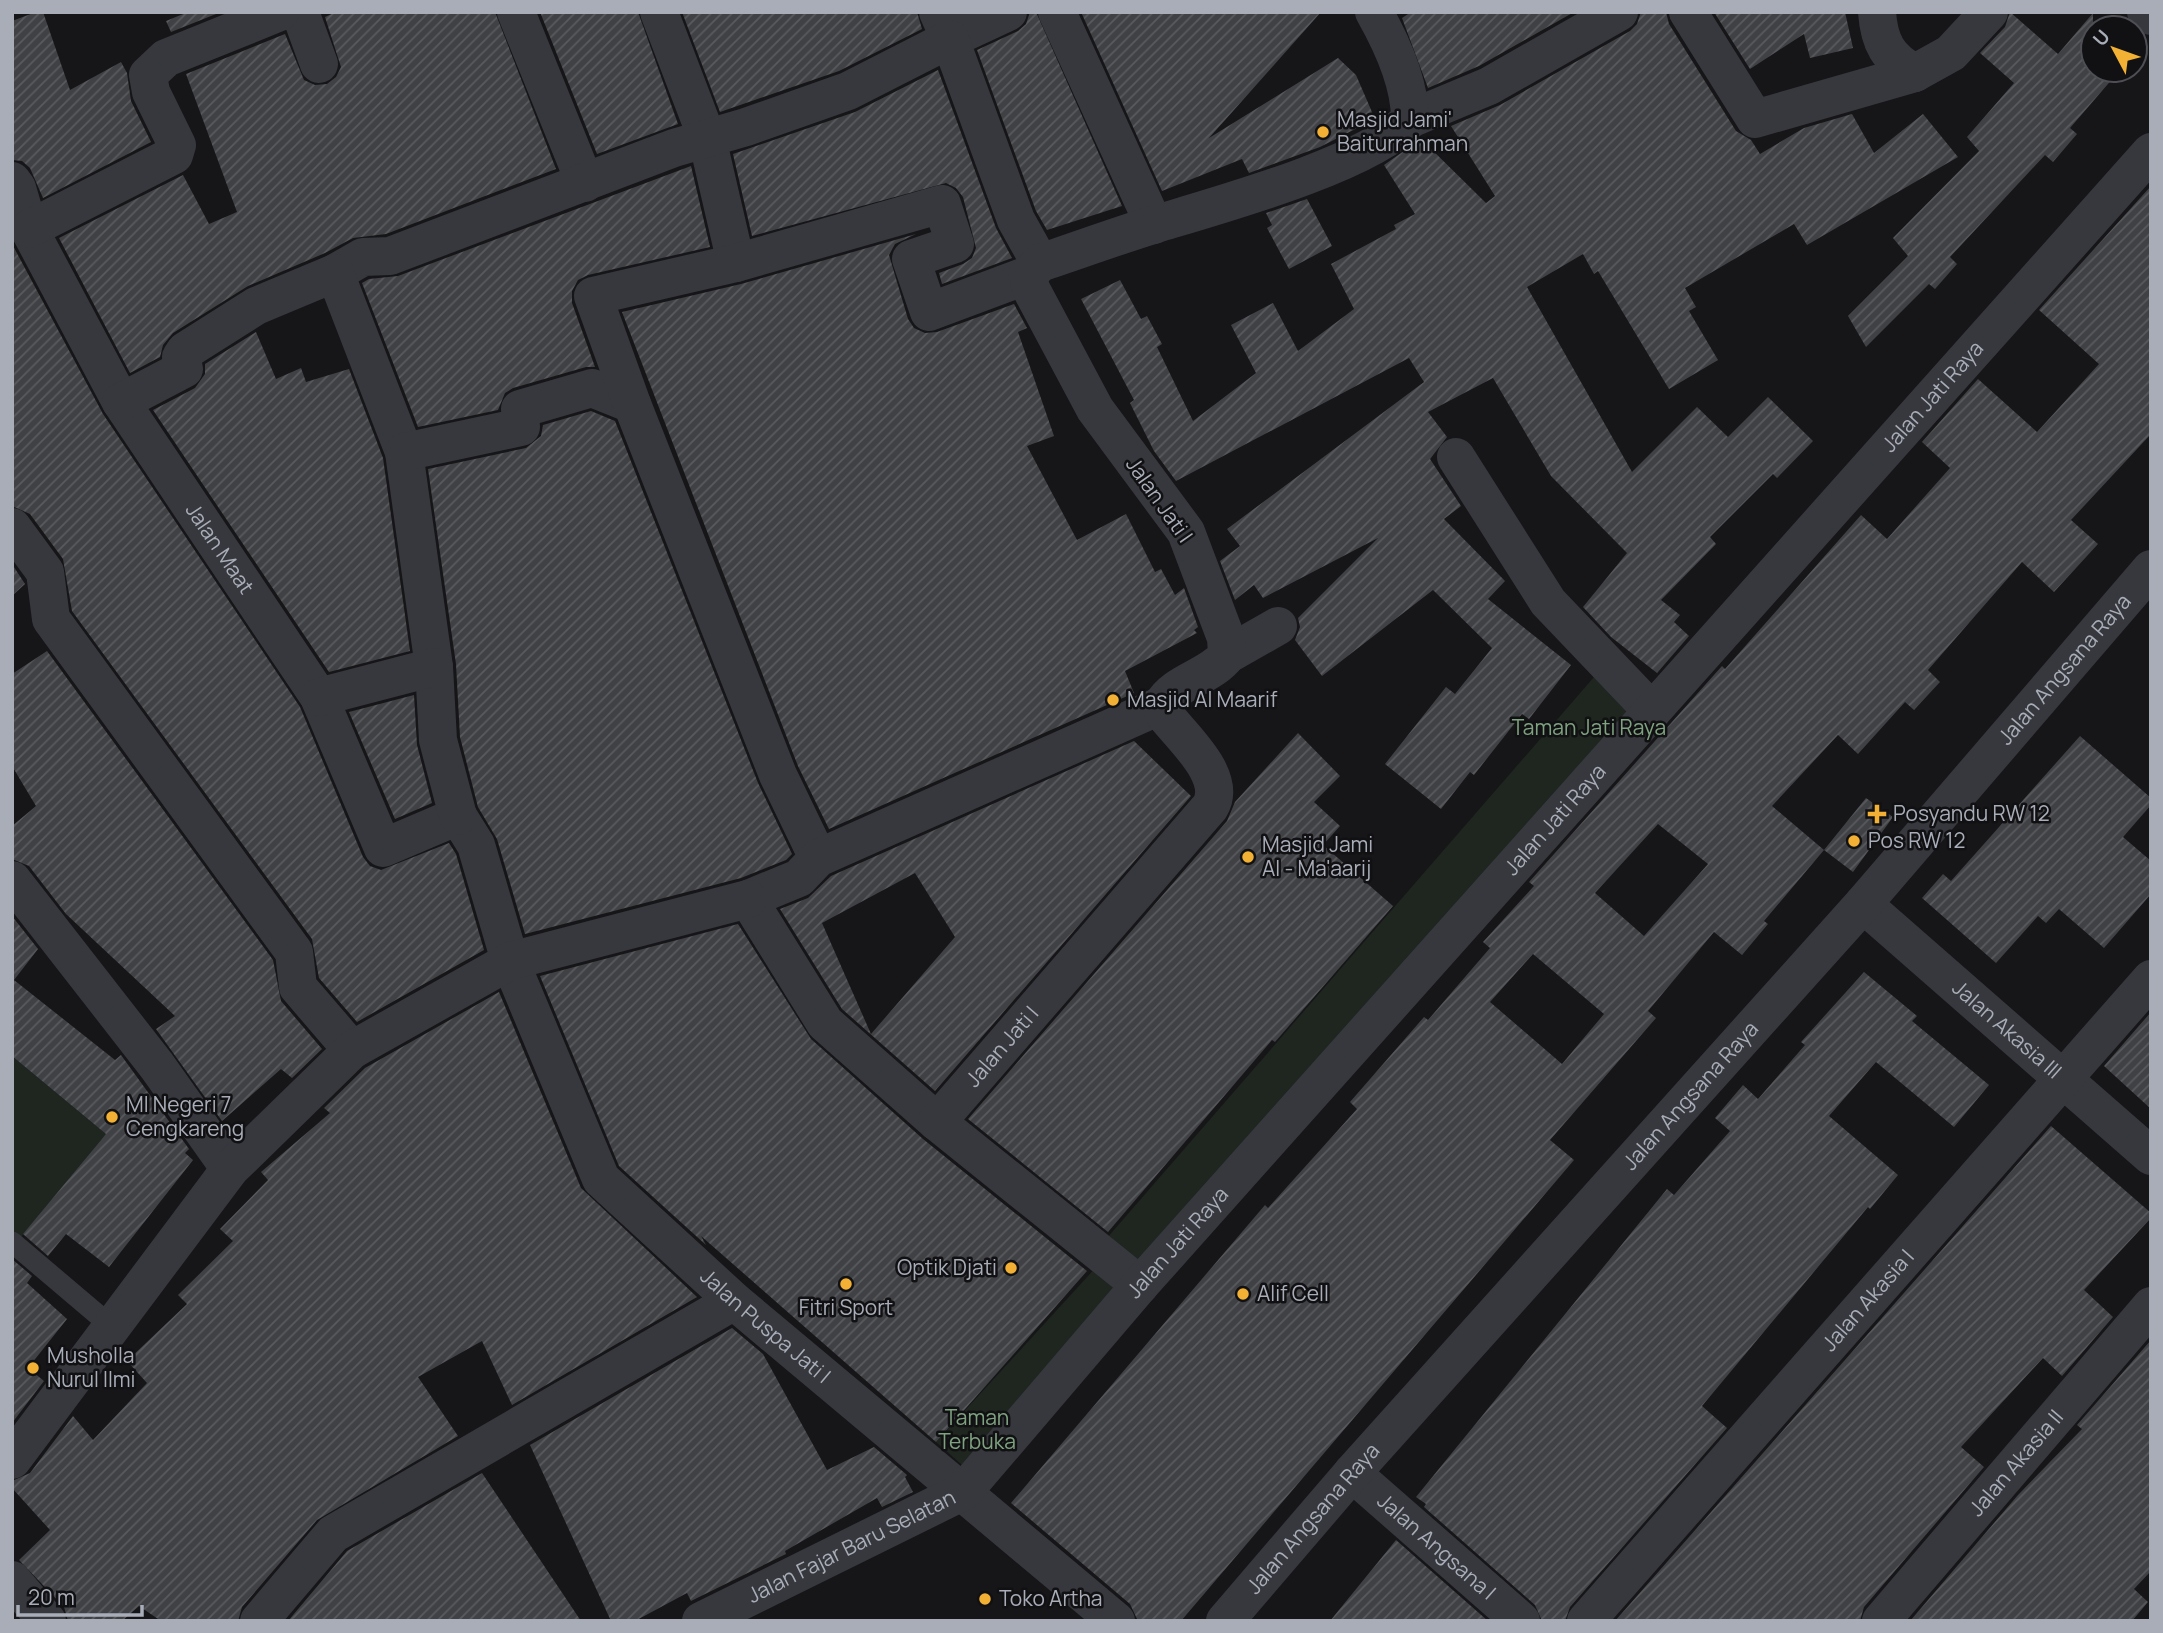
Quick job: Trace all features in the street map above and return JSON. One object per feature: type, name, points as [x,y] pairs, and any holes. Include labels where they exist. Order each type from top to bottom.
[{"type":"street","points":[[516,12],[585,183]]},
{"type":"street","points":[[659,12],[707,138],[736,263]]},
{"type":"street","points":[[121,402],[184,369],[181,357],[185,351],[256,306],[335,273],[363,257],[390,256],[707,138],[848,91],[944,26],[1008,12]]},
{"type":"street","points":[[1057,12],[1154,225]]},
{"type":"street","points":[[1374,12],[1387,35],[1410,104],[1410,119]]},
{"type":"street","points":[[818,858],[778,775],[632,404],[593,296],[736,263],[942,204],[955,244],[911,259],[929,312],[1034,269],[1154,225],[1252,194],[1350,156],[1398,131],[1410,119],[1489,86],[1619,12]]},
{"type":"street","points":[[1688,12],[1755,119],[1915,73],[1951,53],[1989,12]]},
{"type":"street","points":[[1877,12],[1878,34],[1890,58],[1915,73]]},
{"type":"street","points":[[2147,12],[2151,16]]},
{"type":"street","points":[[29,229],[174,155],[177,145],[151,92],[148,75],[166,58],[299,13],[319,64]]},
{"type":"street","name":"Jalan Jati I","points":[[944,26],[1034,269],[1031,289],[1096,409],[1186,532],[1226,638],[1227,655]]},
{"type":"street","name":"Jalan Jati Raya","points":[[964,1491],[1140,1286],[2151,152]]},
{"type":"street","name":"Jalan Maat","points":[[12,181],[18,188],[29,229],[121,402],[319,696],[383,848],[458,816]]},
{"type":"street","points":[[335,273],[404,452],[434,667],[438,740],[458,816],[476,845],[510,961]]},
{"type":"street","points":[[404,452],[521,427],[520,410],[592,388],[632,404]]},
{"type":"street","points":[[1456,457],[1548,602],[1652,711]]},
{"type":"street","points":[[12,527],[45,572],[51,619],[294,952],[298,987],[352,1050]]},
{"type":"street","name":"Jalan Angsana Raya","points":[[1225,1621],[1352,1474],[1863,904],[2151,569]]},
{"type":"street","points":[[12,1460],[230,1170],[352,1050],[510,961],[748,899],[799,878],[818,858],[1162,705],[1169,696],[1216,668],[1227,655],[1278,626]]},
{"type":"street","points":[[319,696],[434,667]]},
{"type":"street","name":"Jalan Jati I","points":[[937,1122],[1214,800],[1216,793],[1211,775],[1165,715],[1162,705]]},
{"type":"street","points":[[12,880],[157,1066],[230,1170]]},
{"type":"street","points":[[748,899],[825,1023],[937,1122],[1140,1286]]},
{"type":"street","name":"Jalan Akasia III","points":[[1863,904],[2061,1081],[2151,1156]]},
{"type":"street","name":"Jalan Puspa Jati I","points":[[510,961],[601,1179],[734,1301],[1116,1621]]},
{"type":"street","name":"Jalan Akasia I","points":[[1586,1621],[2151,979]]},
{"type":"street","points":[[259,1621],[333,1534],[734,1301]]},
{"type":"street","name":"Jalan Akasia II","points":[[1881,1621],[2151,1306]]},
{"type":"street","name":"Jalan Angsana I","points":[[1352,1474],[1521,1621]]},
{"type":"street","name":"Jalan Fajar Baru Selatan","points":[[701,1621],[964,1491]]},
{"type":"street","points":[[12,1580],[47,1621]]},
{"type":"lane","points":[[12,1242],[111,1326]]},
{"type":"green space","name":"Taman Jati Raya","points":[[1594,677],[1637,719],[1137,1275],[1100,1246]]},
{"type":"green space","points":[[12,1056],[106,1134],[12,1248]]},
{"type":"green space","name":"Taman Terbuka","points":[[1099,1264],[1130,1288],[970,1472],[936,1442]]},
{"type":"building","points":[[43,12],[70,90],[121,62],[127,73],[131,101],[151,142],[43,198],[30,168],[22,161],[12,160],[12,21]]},
{"type":"building","points":[[188,12],[221,12],[171,32],[166,21]]},
{"type":"building","points":[[336,12],[495,12],[556,169],[386,234],[353,238],[248,286],[173,333],[163,345],[160,357],[130,373],[59,238],[183,175],[209,224],[237,212],[186,74],[285,34],[304,80],[315,85],[327,84],[336,77],[341,67],[325,17]]},
{"type":"building","points":[[540,12],[638,12],[678,124],[597,154]]},
{"type":"building","points":[[682,12],[917,12],[922,29],[839,71],[720,112]]},
{"type":"building","points":[[1030,12],[1036,12],[1122,206],[1047,230],[1036,211],[977,50],[1018,31],[1026,24]]},
{"type":"building","points":[[1081,12],[1321,12],[1209,138],[1338,58],[1356,75],[1375,119],[1320,147],[1249,173],[1242,159],[1162,191]]},
{"type":"building","points":[[1411,12],[1574,12],[1479,66],[1428,88],[1402,18]]},
{"type":"building","points":[[1641,12],[1666,12],[1669,24],[1736,131],[1751,140],[1760,154],[1804,128],[1852,114],[1874,153],[1923,114],[1958,157],[1807,245],[1794,224],[1685,288],[1696,307],[1689,311],[1718,360],[1669,389],[1598,271],[1594,274],[1583,254],[1527,287],[1632,472],[1697,407],[1728,437],[1768,397],[1813,441],[1777,478],[1773,474],[1710,537],[1716,544],[1661,600],[1680,615],[1674,622],[1689,636],[1657,673],[1611,637],[1583,607],[1627,553],[1551,476],[1493,378],[1428,412],[1447,437],[1430,459],[1461,506],[1444,519],[1505,581],[1488,599],[1571,665],[1529,719],[1522,714],[1474,775],[1470,772],[1441,809],[1385,764],[1446,687],[1455,694],[1492,648],[1433,590],[1322,676],[1295,640],[1300,627],[1298,618],[1378,538],[1263,598],[1254,585],[1235,600],[1220,561],[1240,546],[1227,529],[1424,382],[1409,358],[1176,481],[1154,451],[1130,403],[1134,400],[1081,299],[1120,280],[1141,319],[1147,316],[1162,344],[1157,347],[1193,421],[1256,373],[1231,325],[1273,303],[1298,351],[1354,309],[1331,264],[1396,229],[1394,225],[1415,214],[1384,165],[1421,139],[1486,203],[1495,196],[1451,126],[1500,105],[1630,31],[1637,24]]},
{"type":"building","points":[[1714,12],[1845,12],[1853,48],[1810,58],[1804,34],[1750,69]]},
{"type":"building","points":[[2010,12],[2058,54],[2079,29],[2079,84],[2108,84],[2070,128],[2077,134],[2053,162],[2045,155],[1950,257],[1957,264],[1935,289],[1929,284],[1866,347],[1848,316],[1908,256],[1893,238],[1979,151],[1967,137],[2014,83],[1980,53],[2005,27]]},
{"type":"building","points":[[938,70],[996,228],[1012,258],[942,284],[939,273],[972,258],[976,248],[963,197],[956,188],[946,183],[752,236],[733,154],[855,112]]},
{"type":"building","points":[[691,166],[710,247],[588,275],[578,280],[572,291],[572,303],[595,367],[586,367],[513,388],[505,393],[498,410],[418,427],[362,283],[369,279],[398,276]]},
{"type":"building","points":[[2151,186],[2151,434],[2071,520],[2098,544],[2054,592],[2022,562],[1928,670],[1940,682],[1914,710],[1905,702],[1858,754],[1838,735],[1772,806],[1824,850],[1764,921],[1768,924],[1742,955],[1714,932],[1648,1011],[1656,1018],[1550,1140],[1574,1160],[1181,1621],[1138,1621],[1130,1604],[1011,1503],[1265,1205],[1268,1208],[1357,1109],[1350,1102],[1424,1017],[1428,1020],[1490,948],[1483,942],[1534,886],[1529,882],[1722,666],[1725,669],[1861,515],[1887,539],[1950,468],[1922,442],[1978,379],[2037,432],[2099,364],[2039,310]],"holes":[[[1658,824],[1708,864],[1644,936],[1595,893]],[[1533,954],[1604,1014],[1562,1064],[1490,1002]]]},
{"type":"building","points":[[1307,199],[1332,246],[1289,269],[1267,228],[1272,225],[1266,213]]},
{"type":"building","points":[[916,234],[895,244],[889,255],[908,319],[914,328],[925,333],[937,332],[1014,304],[1027,328],[1018,332],[1054,436],[1027,446],[1077,540],[1126,514],[1155,572],[1161,569],[1175,595],[1184,588],[1198,627],[1194,630],[1197,633],[1125,671],[1134,693],[829,829],[798,766],[622,312],[741,284]]},
{"type":"building","points":[[12,244],[103,414],[300,707],[363,857],[370,866],[381,870],[449,843],[456,854],[484,950],[357,1022],[319,978],[312,939],[72,611],[63,559],[30,514],[12,506]]},
{"type":"building","points":[[256,332],[276,379],[301,368],[306,382],[349,369],[383,458],[410,651],[329,672],[153,410],[195,388],[205,374],[205,364]]},
{"type":"building","points":[[591,411],[615,421],[758,783],[792,854],[786,860],[741,878],[525,934],[497,839],[478,807],[460,737],[456,664],[428,469],[526,448],[541,436],[543,425]]},
{"type":"building","points":[[12,564],[25,584],[12,596]]},
{"type":"building","points":[[47,651],[273,960],[281,1001],[322,1049],[292,1078],[281,1069],[222,1121],[156,1029],[175,1016],[66,914],[29,866],[12,859],[12,826],[36,806],[12,766],[12,674]]},
{"type":"building","points":[[414,695],[417,745],[432,803],[395,819],[349,712]]},
{"type":"building","points":[[1298,733],[1340,776],[1314,802],[1340,826],[1323,845],[1393,906],[1275,1042],[1272,1040],[1108,1232],[968,1119],[1227,821],[1235,802]]},
{"type":"building","points":[[2080,736],[2151,798],[2151,805],[2123,837],[2151,861],[2151,894],[2104,948],[2059,909],[2046,923],[2038,916],[1996,963],[1922,898],[1943,874],[1951,881]]},
{"type":"building","points":[[1134,741],[1191,796],[935,1091],[842,1009],[780,909],[808,898],[831,876]],"holes":[[[915,873],[955,937],[871,1034],[822,923]]]},
{"type":"building","name":"Pos RW 12","points":[[1866,798],[1893,817],[1853,872],[1824,850]]},
{"type":"building","name":"MI Negeri 7 Cengkareng","points":[[12,916],[38,949],[14,980],[115,1060],[121,1055],[189,1149],[185,1153],[193,1160],[109,1267],[66,1234],[48,1256],[23,1234],[106,1134],[12,1056]]},
{"type":"building","points":[[738,924],[811,1039],[923,1139],[1087,1271],[936,1442],[701,1236],[706,1245],[619,1166],[540,976]]},
{"type":"building","points":[[1864,972],[1917,1016],[1912,1021],[1989,1085],[1954,1127],[1876,1062],[1829,1116],[1898,1175],[1870,1209],[1868,1207],[1702,1406],[1727,1428],[1570,1607],[1565,1621],[1542,1621],[1535,1605],[1416,1497],[1667,1189],[1674,1195],[1730,1131],[1715,1118],[1743,1085],[1758,1099],[1805,1045],[1801,1042]]},
{"type":"building","points":[[499,992],[581,1188],[697,1297],[512,1405],[482,1341],[418,1377],[458,1436],[317,1520],[242,1607],[238,1621],[161,1621],[139,1606],[122,1621],[68,1621],[64,1607],[19,1560],[50,1530],[12,1488],[12,1481],[30,1473],[73,1416],[93,1440],[147,1383],[127,1361],[187,1304],[178,1295],[233,1241],[220,1229],[268,1180],[261,1172],[330,1113],[324,1108],[365,1068]]},
{"type":"building","points":[[2151,1012],[2151,1109],[2104,1066]]},
{"type":"building","points":[[2051,1126],[2151,1213],[2151,1218],[2084,1290],[2113,1317],[2062,1376],[2043,1358],[1961,1447],[1984,1467],[1864,1607],[1860,1621],[1615,1621]]},
{"type":"building","name":"Musholla Nurul Ilmi","points":[[12,1259],[32,1276],[27,1283],[67,1319],[28,1368],[44,1381],[12,1423]]},
{"type":"building","points":[[732,1328],[763,1354],[827,1470],[874,1447],[907,1475],[905,1477],[913,1492],[882,1507],[877,1498],[785,1551],[786,1554],[691,1601],[687,1593],[635,1621],[611,1621],[530,1445]]},
{"type":"building","points":[[2151,1340],[2151,1571],[2134,1589],[2148,1602],[2132,1621],[1910,1621],[2018,1495],[2082,1429],[2077,1425]]},
{"type":"building","points":[[482,1473],[581,1621],[288,1621],[347,1551]]},
{"type":"building","points":[[1396,1540],[1488,1621],[1330,1621]]},
{"type":"place","name":"Masjid Jami' Baiturrahman","points":[[1323,132]]},
{"type":"place","name":"Masjid Al Maarif","points":[[1113,700]]},
{"type":"place","name":"Posyandu RW 12","points":[[1877,814]]},
{"type":"place","name":"Pos RW 12","points":[[1854,841]]},
{"type":"place","name":"Masjid Jami Al - Ma'aarij","points":[[1248,857]]},
{"type":"place","name":"MI Negeri 7 Cengkareng","points":[[112,1117]]},
{"type":"place","name":"Optik Djati","points":[[1011,1268]]},
{"type":"place","name":"Fitri Sport","points":[[846,1284]]},
{"type":"place","name":"Alif Cell","points":[[1243,1294]]},
{"type":"place","name":"Musholla Nurul Ilmi","points":[[33,1368]]},
{"type":"place","name":"Toko Artha","points":[[985,1599]]}]
